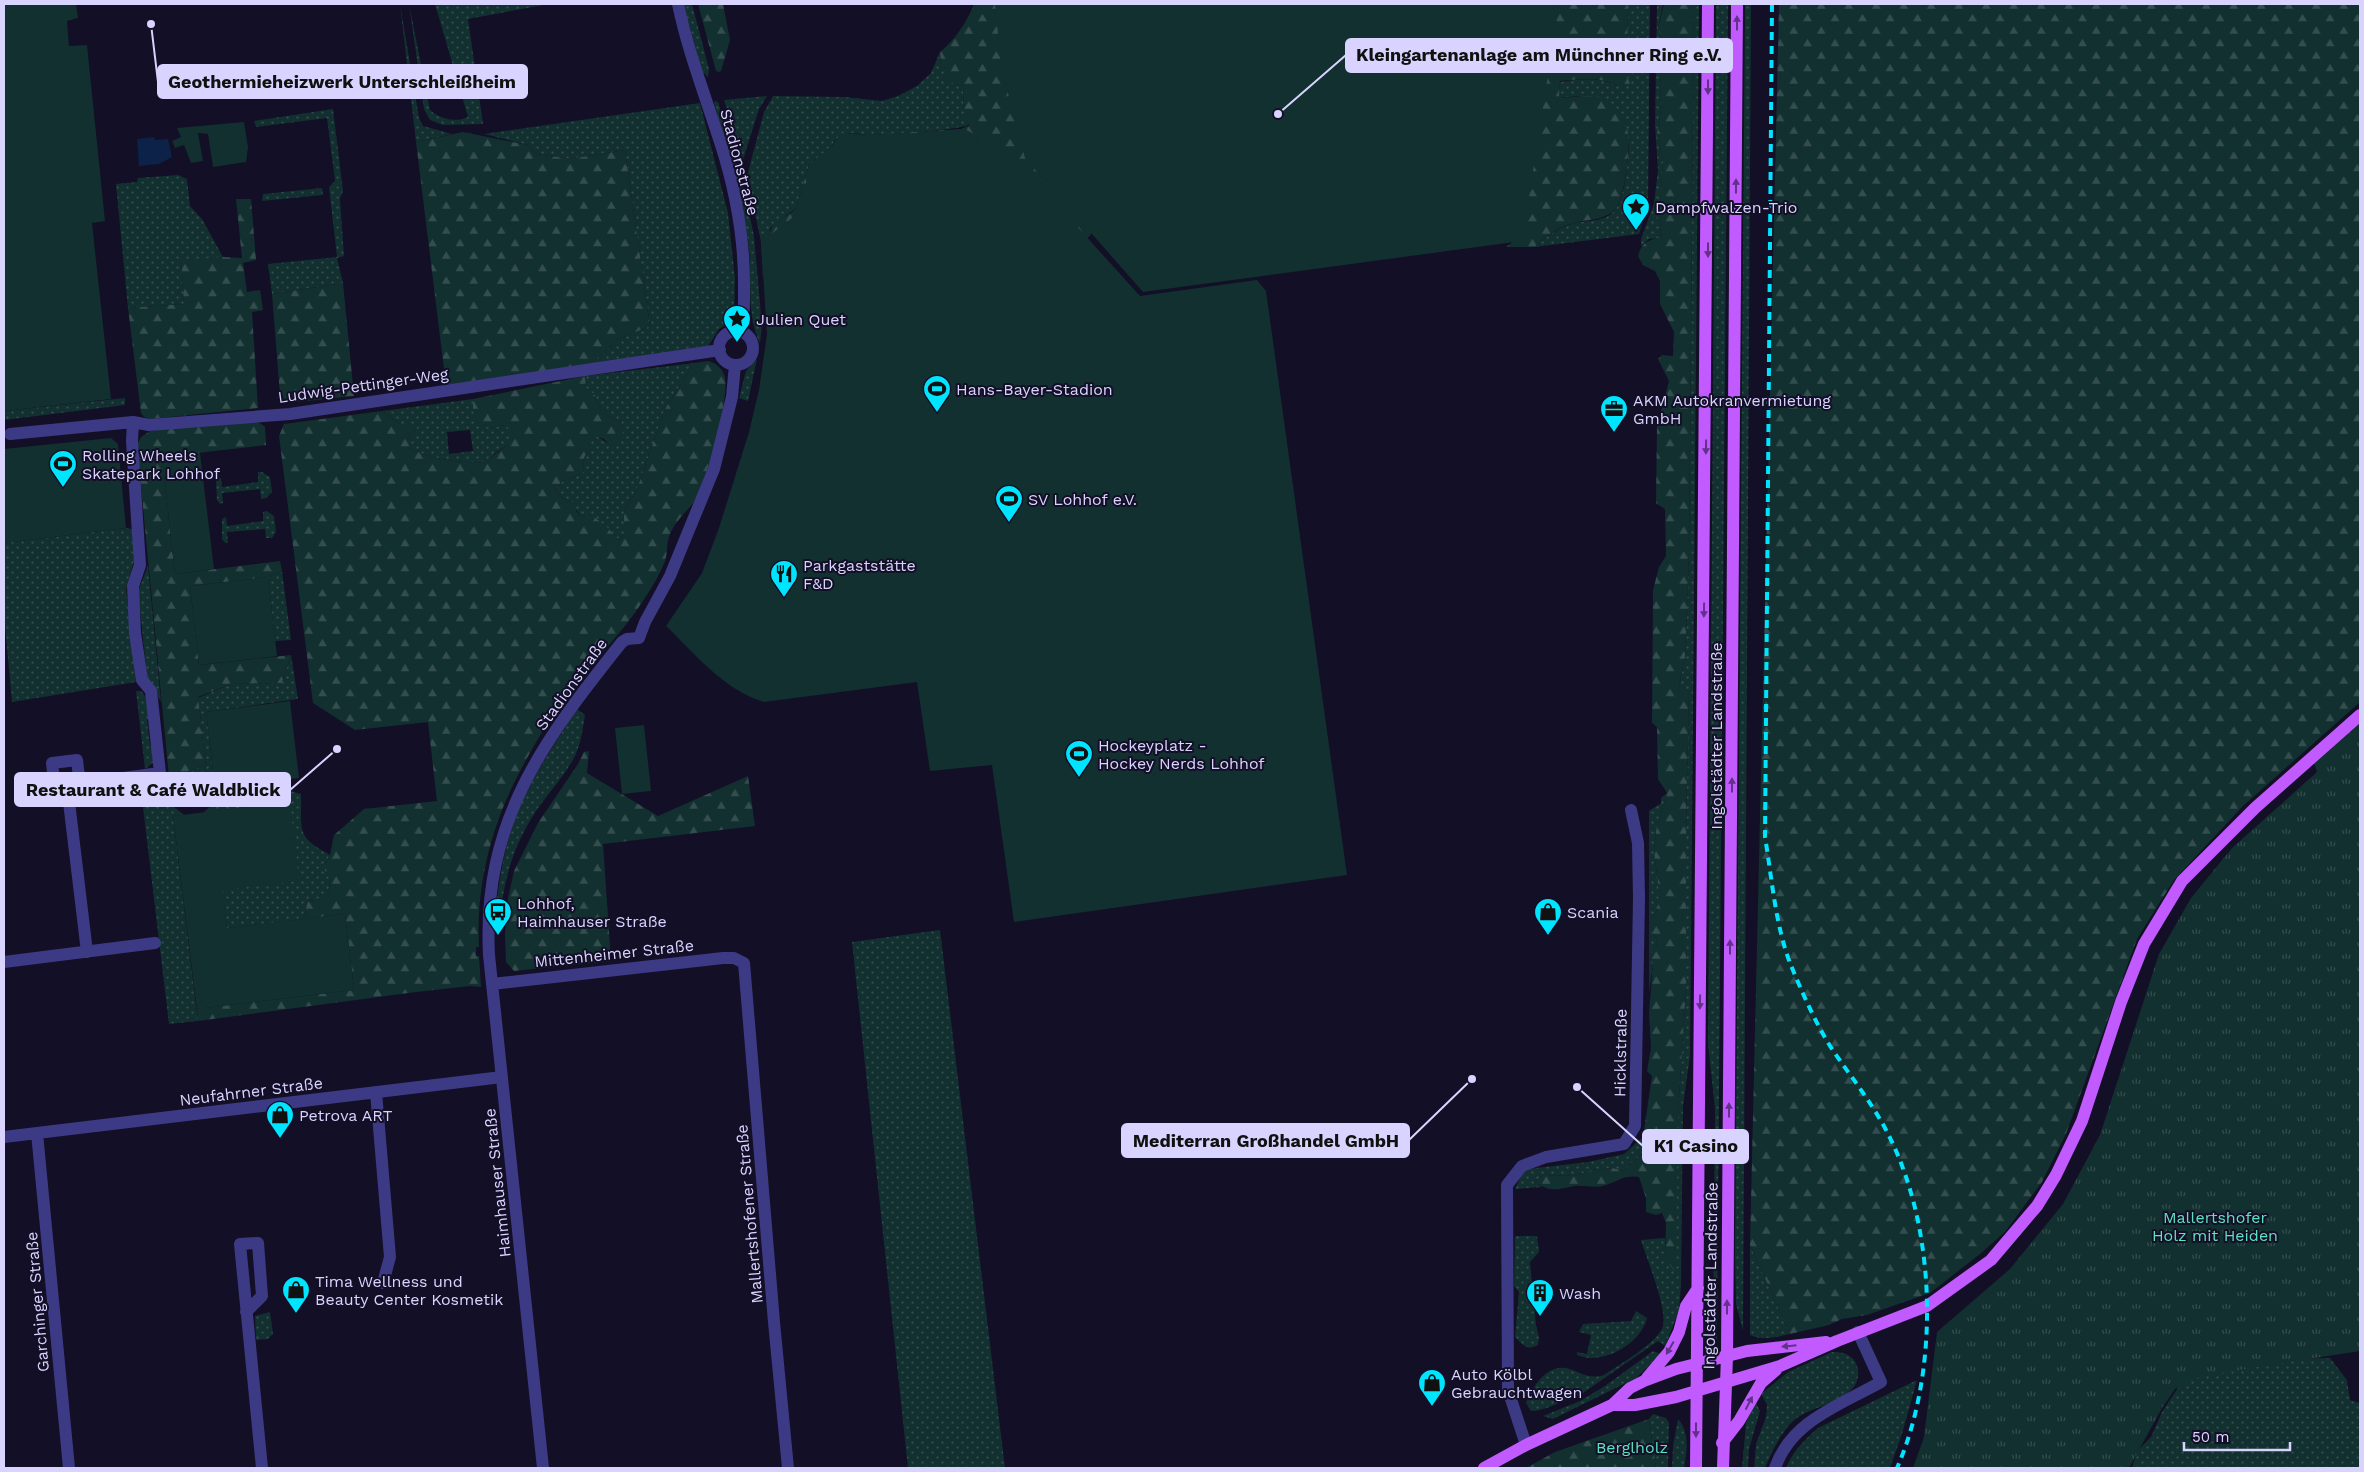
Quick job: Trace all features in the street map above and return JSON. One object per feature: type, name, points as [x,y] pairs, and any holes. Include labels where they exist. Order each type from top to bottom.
[{"type":"main road","name":"Ingolstädter Landstraße","points":[[1696,1468],[1708,4]]},
{"type":"main road","name":"Ingolstädter Landstraße","points":[[1723,1468],[1724,1382],[1727,1356],[1737,4]]},
{"type":"main road","points":[[1612,1404],[1635,1405],[1696,1392],[1780,1366],[1837,1340],[1927,1306],[1991,1260],[2037,1206],[2056,1175],[2082,1120],[2121,1002],[2144,944],[2182,881],[2255,808],[2360,714]]},
{"type":"main road","points":[[1644,1381],[1668,1352],[1679,1332],[1686,1306],[1698,1288]]},
{"type":"main road","points":[[1484,1468],[1526,1445],[1612,1404],[1630,1388],[1644,1381],[1696,1364],[1759,1349],[1837,1340]]},
{"type":"main road","points":[[1722,1443],[1739,1421],[1761,1383],[1780,1366]]},
{"type":"street","name":"Stadionstraße","points":[[678,4],[687,44],[722,147],[736,202],[744,261],[744,318],[741,332]]},
{"type":"street","points":[[730,332],[741,332],[751,340],[753,349],[748,360],[735,365],[723,359],[720,350],[725,335],[730,332]]},
{"type":"street","name":"Ludwig-Pettinger-Weg","points":[[10,434],[133,422],[149,425],[290,414],[720,350]]},
{"type":"street","name":"Stadionstraße","points":[[492,984],[489,946],[491,888],[497,855],[511,811],[542,752],[581,694],[622,642],[640,638],[645,622],[670,576],[714,469],[732,397],[735,365]]},
{"type":"street","points":[[75,787],[87,783],[160,773],[151,691],[142,680],[135,632],[133,586],[140,565],[132,441],[133,422]]},
{"type":"street","points":[[69,802],[79,777],[77,760],[52,763],[54,780],[69,802],[88,952]]},
{"type":"street","name":"Hicklstraße","points":[[1526,1445],[1508,1390],[1507,1185],[1522,1166],[1546,1157],[1624,1144],[1635,1126],[1639,898],[1638,843],[1632,810]]},
{"type":"street","points":[[4,962],[155,943]]},
{"type":"street","name":"Mittenheimer Straße","points":[[492,984],[723,958],[740,960]]},
{"type":"street","name":"Mallertshofener Straße","points":[[740,960],[745,968],[788,1468]]},
{"type":"street","name":"Haimhauser Straße","points":[[492,984],[543,1468]]},
{"type":"street","name":"Neufahrner Straße","points":[[4,1137],[502,1077]]},
{"type":"street","points":[[376,1092],[390,1257],[383,1283]]},
{"type":"street","name":"Garchinger Straße","points":[[37,1133],[69,1468]]},
{"type":"street","points":[[246,1312],[262,1296],[258,1243],[240,1244],[246,1312],[262,1468]]},
{"type":"street","points":[[1775,1468],[1785,1445],[1805,1424],[1881,1382],[1858,1332]]},
{"type":"green space","points":[[4,4],[76,4],[78,18],[67,21],[69,46],[87,45],[105,221],[92,223],[111,399],[4,411]]},
{"type":"green space","points":[[400,4],[419,118],[423,126],[452,134],[416,142]]},
{"type":"green space","points":[[409,4],[430,110],[443,118],[458,120],[468,117],[435,4],[549,4],[468,19],[483,124],[443,125],[430,120],[424,109]]},
{"type":"green space","points":[[683,4],[692,4],[709,69],[708,77],[702,71]]},
{"type":"green space","points":[[698,4],[723,4],[730,40],[721,71],[719,72],[716,71]]},
{"type":"green space","points":[[974,4],[996,4],[1094,228],[1090,236],[1079,245],[764,243],[774,223],[796,208],[809,165],[832,146],[841,133],[870,135],[961,129],[970,125],[964,114],[963,86],[949,82],[945,77],[945,68],[941,66],[940,52],[960,30]]},
{"type":"green space","points":[[995,4],[1559,4],[1522,241],[1143,292],[1025,158],[1002,70]]},
{"type":"green space","points":[[1547,4],[1628,4],[1627,76],[1630,84],[1620,87],[1599,80],[1560,81],[1559,98],[1599,97],[1608,101],[1616,109],[1628,133],[1624,186],[1618,205],[1609,214],[1569,224],[1558,229],[1535,247],[1506,247],[1517,239]]},
{"type":"green space","points":[[1628,4],[1650,4],[1648,206],[1639,234],[1535,247],[1559,229],[1575,223],[1606,217],[1615,210],[1622,197],[1629,145],[1579,96],[1559,98],[1560,82],[1583,79],[1599,80],[1620,87],[1627,76]]},
{"type":"green space","points":[[1657,4],[1663,4],[1658,29],[1664,43],[1660,88],[1662,104],[1657,134],[1663,161],[1659,223],[1662,238],[1649,239],[1641,246],[1641,239],[1654,203],[1658,170],[1655,125]]},
{"type":"green space","points":[[1664,4],[1694,4],[1689,555],[1685,657],[1679,685],[1689,691],[1686,831],[1686,988],[1678,1114],[1676,1274],[1665,1257],[1666,1223],[1662,1213],[1656,1215],[1646,1212],[1646,1198],[1639,1177],[1625,1178],[1602,1186],[1575,1186],[1559,1189],[1546,1188],[1535,1182],[1543,1175],[1574,1176],[1592,1170],[1613,1168],[1623,1171],[1650,1146],[1643,1137],[1652,1076],[1647,1071],[1651,1048],[1649,1013],[1653,963],[1650,956],[1658,941],[1651,930],[1651,918],[1658,909],[1658,883],[1654,852],[1656,831],[1667,793],[1658,779],[1657,727],[1652,723],[1653,590],[1659,567],[1666,556],[1665,509],[1656,503],[1657,426],[1669,381],[1658,359],[1662,355],[1673,356],[1674,332],[1660,304],[1660,281],[1655,271],[1643,265],[1638,256],[1646,242],[1662,237],[1655,207],[1660,201],[1663,161],[1657,134],[1662,104],[1660,88],[1664,43],[1658,29]]},
{"type":"green space","points":[[1694,4],[1699,4],[1690,1056],[1683,1106],[1679,1311],[1665,1346],[1658,1341],[1580,1395],[1543,1409],[1531,1411],[1526,1403],[1532,1391],[1541,1379],[1552,1370],[1565,1368],[1588,1376],[1604,1375],[1646,1346],[1660,1332],[1663,1326],[1662,1307],[1656,1283],[1641,1240],[1665,1238],[1665,1257],[1678,1114],[1686,988],[1686,831],[1689,691],[1679,686],[1685,657],[1689,555]]},
{"type":"green space","points":[[1716,4],[1728,4],[1717,1338],[1715,1341],[1713,1339],[1715,1109],[1708,1044]]},
{"type":"green space","points":[[1745,4],[1751,4],[1743,1331],[1736,1304],[1735,1255]]},
{"type":"green space","points":[[1779,4],[2360,4],[2360,702],[2243,806],[2174,880],[2137,939],[2066,1134],[2042,1182],[2005,1232],[1930,1293],[1867,1315],[1842,1319],[1829,1325],[1790,1334],[1750,1245]]},
{"type":"green space","points":[[940,52],[941,66],[945,68],[956,84],[963,86],[964,113],[970,124],[954,128],[906,133],[870,135],[849,133],[838,138],[832,146],[809,165],[796,208],[770,228],[763,278],[761,242],[747,176],[764,112],[773,96],[845,97],[882,101],[898,96],[917,86],[931,73]]},
{"type":"green space","points":[[767,96],[759,109],[743,160],[724,100]]},
{"type":"green space","points":[[715,101],[718,102],[744,189],[754,236],[762,326],[760,343],[752,319],[748,241],[742,206]]},
{"type":"green space","points":[[700,103],[728,213],[735,278],[734,315],[729,323],[719,329],[707,348],[591,364],[617,340],[650,326],[625,150],[570,159],[536,154],[528,145],[484,134]]},
{"type":"green space","points":[[333,109],[343,191],[340,199],[344,256],[337,258],[343,283],[272,294],[268,264],[337,257],[329,187],[335,181],[327,118],[256,127],[254,121]]},
{"type":"green space","points":[[244,122],[248,147],[246,162],[213,167],[208,134],[198,133],[203,161],[191,163],[184,145],[175,148],[172,141],[181,137],[177,128]]},
{"type":"green space","name":"SV Lohhof e.V.","points":[[965,129],[1017,160],[1140,296],[1257,280],[1266,291],[1347,875],[1014,922],[992,765],[930,771],[917,682],[764,702],[749,696],[723,680],[666,626],[702,573],[719,528],[749,432],[759,390],[767,334],[761,242],[797,214],[810,169],[840,139]]},
{"type":"green space","points":[[463,132],[528,145],[536,154],[570,159],[625,150],[650,326],[617,340],[591,364],[446,385],[416,142]]},
{"type":"green space","points":[[178,175],[187,179],[190,206],[202,219],[223,257],[181,262],[184,304],[128,308],[116,184],[137,182],[138,178]]},
{"type":"green space","points":[[322,188],[323,195],[262,201],[263,194]]},
{"type":"green space","points":[[236,199],[251,199],[256,260],[243,263],[247,292],[260,290],[263,310],[252,312],[258,408],[150,419],[144,417],[141,413],[128,308],[184,304],[181,261],[223,257],[242,258]]},
{"type":"green space","points":[[343,283],[354,396],[289,403],[280,395],[272,294]]},
{"type":"green space","points":[[757,359],[748,401],[739,398],[746,371]]},
{"type":"green space","points":[[708,361],[717,365],[724,375],[724,403],[717,437],[698,495],[669,535],[665,561],[643,601],[625,626],[567,695],[545,727],[505,802],[491,842],[482,884],[479,947],[476,947],[476,956],[479,956],[481,987],[470,986],[416,992],[198,1021],[197,1009],[354,990],[345,914],[305,919],[307,901],[323,899],[329,895],[330,879],[325,874],[325,864],[330,855],[334,835],[364,809],[437,801],[428,722],[355,730],[313,703],[279,436],[284,424],[382,411],[401,425],[418,425],[409,440],[409,448],[429,456],[448,460],[489,462],[495,454],[509,444],[509,428],[505,425],[490,428],[476,423],[473,399],[585,376],[586,388],[595,395],[598,406],[608,416],[622,423],[623,437],[612,447],[604,439],[594,435],[584,458],[583,473],[561,482],[556,492],[563,499],[576,503],[576,511],[581,517],[592,516],[605,525],[619,540],[624,535],[624,511],[637,489],[665,409],[694,363]]},
{"type":"green space","points":[[694,363],[665,409],[637,489],[624,511],[624,535],[619,540],[597,520],[581,517],[570,501],[563,499],[556,492],[561,482],[583,473],[584,458],[594,434],[612,446],[622,423],[608,416],[598,406],[595,395],[586,388],[585,376]]},
{"type":"green space","points":[[125,398],[125,405],[4,420],[4,411]]},
{"type":"green space","points":[[473,399],[473,411],[490,428],[505,425],[509,428],[509,444],[495,453],[489,462],[458,461],[429,456],[409,448],[409,440],[418,425],[401,425],[382,411]],"holes":[[[470,430],[473,451],[449,454],[447,432]]]},
{"type":"green space","points":[[254,419],[265,427],[266,445],[162,457],[175,574],[280,561],[282,571],[268,577],[190,586],[199,665],[291,655],[282,683],[231,684],[198,697],[206,766],[169,777],[137,445],[141,437],[150,431]]},
{"type":"green space","name":"Rolling Wheels Skatepark Lohhof","points":[[111,438],[118,444],[126,528],[4,543],[4,449]]},
{"type":"green space","points":[[200,453],[214,569],[175,574],[162,457]]},
{"type":"green space","points":[[258,472],[262,472],[270,477],[272,492],[266,498],[261,499],[260,489],[222,493],[223,503],[220,504],[217,500],[216,480],[221,478],[222,487],[258,482]]},
{"type":"green space","points":[[267,511],[274,516],[276,532],[272,538],[266,538],[265,529],[227,532],[228,543],[225,543],[222,539],[222,519],[226,517],[227,526],[263,521],[263,512]]},
{"type":"green space","points":[[126,528],[132,529],[134,561],[126,589],[136,682],[12,702],[4,615],[4,543]]},
{"type":"green space","points":[[148,566],[161,702],[147,676],[138,591]]},
{"type":"green space","points":[[282,571],[291,640],[275,641],[268,577]]},
{"type":"green space","points":[[268,577],[277,656],[199,665],[190,586]]},
{"type":"green space","points":[[291,655],[298,699],[206,712],[215,788],[205,803],[192,806],[178,804],[171,795],[169,777],[206,766],[198,698],[231,684],[282,683]]},
{"type":"green space","points":[[136,691],[141,691],[149,701],[151,715],[147,720],[150,745],[155,749],[155,761],[145,769]]},
{"type":"green space","points":[[290,701],[299,778],[215,788],[206,712]]},
{"type":"green space","points":[[577,709],[585,715],[582,736],[577,751],[565,772],[531,819],[517,846],[505,885],[499,929],[495,929],[502,864],[510,833],[534,778]]},
{"type":"green space","name":"Mallertshofer Holz mit Heiden","points":[[2360,723],[2360,1351],[2191,1379],[2175,1389],[2162,1408],[2129,1468],[1913,1468],[1924,1437],[1937,1332],[2010,1269],[2063,1204],[2100,1135],[2159,954],[2191,898],[2232,848],[2317,772],[2314,763]]},
{"type":"green space","points":[[644,725],[651,791],[622,794],[615,728]]},
{"type":"green space","points":[[589,751],[587,773],[658,816],[748,776],[755,826],[603,844],[611,961],[514,971],[506,962],[505,936],[508,898],[514,871],[538,823],[584,752]]},
{"type":"green space","points":[[159,779],[165,783],[168,802],[184,815],[173,816],[198,1021],[169,1024],[140,782]]},
{"type":"green space","points":[[287,790],[301,794],[301,825],[306,837],[311,843],[330,855],[325,864],[330,879],[329,895],[324,899],[307,901],[305,919],[227,928],[222,890],[289,802],[203,813],[223,795]]},
{"type":"green space","points":[[1667,793],[1656,831],[1654,852],[1658,883],[1658,909],[1651,918],[1651,930],[1658,941],[1650,956],[1653,963],[1649,993],[1649,811],[1661,803],[1661,798]]},
{"type":"green space","points":[[290,802],[299,881],[223,890],[227,928],[345,914],[354,990],[197,1009],[173,816]]},
{"type":"green space","points":[[940,930],[1005,1468],[908,1468],[852,942]]},
{"type":"green space","points":[[1643,1137],[1650,1146],[1623,1171],[1613,1168],[1592,1170],[1574,1176],[1543,1175],[1535,1182],[1542,1187],[1515,1189],[1527,1169],[1588,1162],[1624,1154]]},
{"type":"green space","points":[[1515,1236],[1537,1236],[1539,1252],[1530,1262],[1536,1325],[1539,1337],[1538,1345],[1534,1347],[1523,1345],[1515,1337],[1519,1292],[1514,1286]]},
{"type":"green space","points":[[1750,1245],[1790,1334],[1765,1338],[1750,1335]]},
{"type":"green space","points":[[1636,1311],[1647,1318],[1643,1328],[1629,1344],[1609,1355],[1598,1358],[1587,1358],[1577,1355],[1577,1352],[1587,1354],[1591,1335],[1579,1332],[1583,1324],[1631,1321]]},
{"type":"green space","points":[[270,1312],[273,1334],[268,1339],[256,1340],[255,1316]]},
{"type":"green space","points":[[1653,1351],[1661,1354],[1636,1378],[1553,1419],[1543,1416],[1580,1401],[1605,1386]]},
{"type":"green space","points":[[1832,1352],[1849,1355],[1853,1359],[1858,1369],[1855,1385],[1837,1400],[1797,1418],[1790,1424],[1779,1440],[1765,1468],[1754,1468],[1756,1444],[1766,1417],[1767,1405],[1761,1394],[1788,1372]]},
{"type":"green space","points":[[2330,1358],[2347,1380],[2350,1400],[2360,1403],[2360,1468],[2132,1468],[2137,1451],[2151,1437],[2162,1412],[2181,1383],[2192,1372],[2299,1359]]},
{"type":"green space","points":[[1917,1380],[1890,1468],[1786,1468],[1799,1446],[1818,1428]]},
{"type":"green space","points":[[1755,1401],[1760,1411],[1749,1449],[1748,1468],[1742,1468],[1746,1423]]},
{"type":"green space","points":[[1653,1414],[1666,1418],[1669,1423],[1668,1468],[1656,1468],[1649,1419]]},
{"type":"green space","name":"Berglholz","points":[[1649,1419],[1656,1468],[1526,1468],[1555,1452]]},
{"type":"green space","points":[[1678,1419],[1686,1436],[1686,1455],[1684,1468],[1672,1468],[1673,1446]]},
{"type":"water","points":[[154,137],[155,140],[168,139],[172,157],[159,164],[139,166],[137,139]]},
{"type":"railway","points":[[1772,4],[1765,837],[1777,917],[1790,963],[1821,1031],[1872,1106],[1891,1140],[1906,1177],[1917,1218],[1924,1260],[1927,1304],[1926,1347],[1920,1390],[1911,1430],[1897,1468]]},
{"type":"place","name":"Geothermieheizwerk Unterschleißheim","points":[[151,24]]},
{"type":"place","name":"Kleingartenanlage am Münchner Ring e.V.","points":[[1278,114]]},
{"type":"place","name":"Dampfwalzen-Trio","points":[[1636,231]]},
{"type":"place","name":"Julien Quet","points":[[737,343]]},
{"type":"place","name":"Hans-Bayer-Stadion","points":[[937,413]]},
{"type":"place","name":"AKM Autokranvermietung GmbH","points":[[1614,433]]},
{"type":"place","name":"Rolling Wheels Skatepark Lohhof","points":[[63,488]]},
{"type":"place","name":"SV Lohhof e.V.","points":[[1009,523]]},
{"type":"place","name":"Parkgaststätte F&D","points":[[784,598]]},
{"type":"place","name":"Restaurant & Café Waldblick","points":[[337,749]]},
{"type":"place","name":"Hockeyplatz - Hockey Nerds Lohhof","points":[[1079,778]]},
{"type":"place","name":"Lohhof, Haimhauser Straße","points":[[498,936]]},
{"type":"place","name":"Scania","points":[[1548,936]]},
{"type":"place","name":"Mediterran Großhandel GmbH","points":[[1472,1079]]},
{"type":"place","name":"K1 Casino","points":[[1577,1087]]},
{"type":"place","name":"Petrova ART","points":[[280,1139]]},
{"type":"place","name":"Tima Wellness und Beauty Center Kosmetik","points":[[296,1314]]},
{"type":"place","name":"Wash","points":[[1540,1317]]},
{"type":"place","name":"Auto Kölbl Gebrauchtwagen","points":[[1432,1407]]}]
